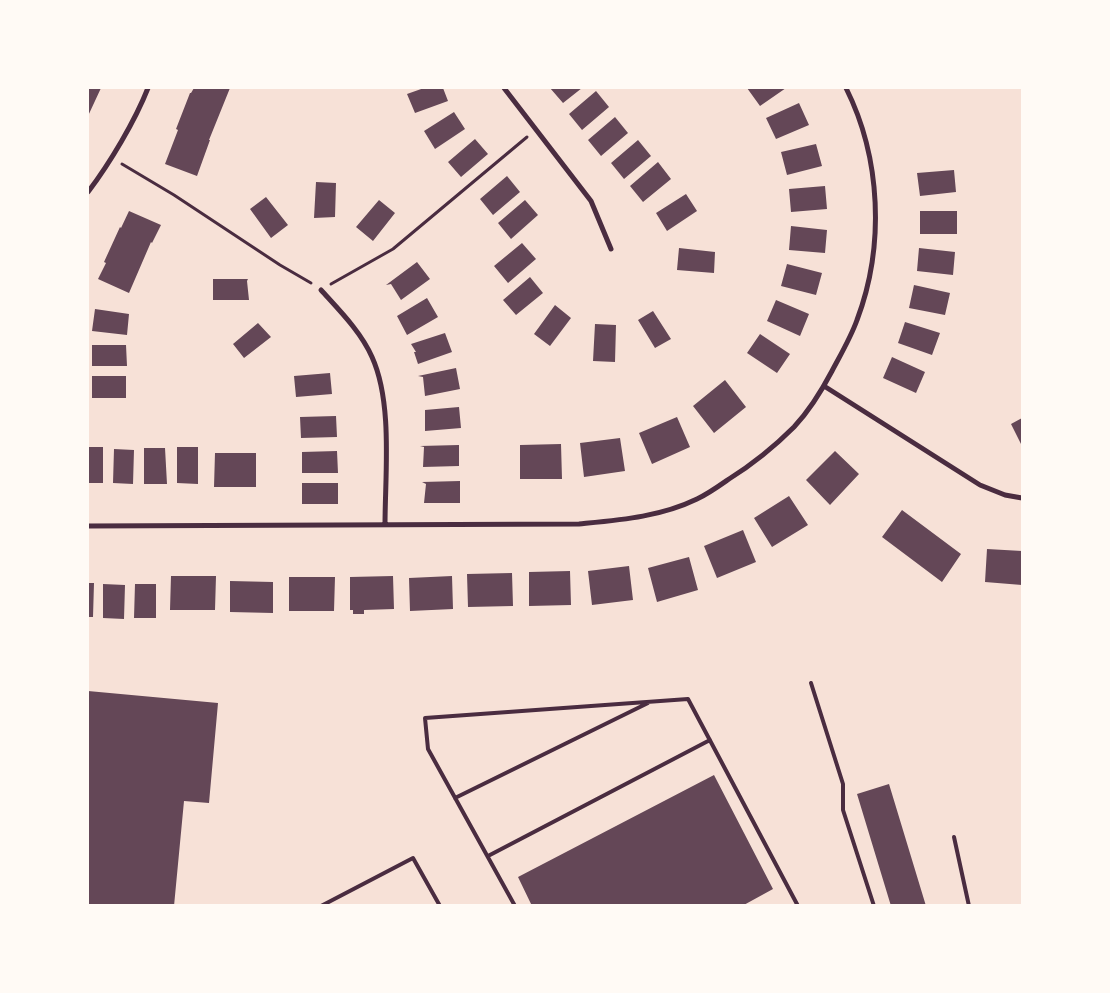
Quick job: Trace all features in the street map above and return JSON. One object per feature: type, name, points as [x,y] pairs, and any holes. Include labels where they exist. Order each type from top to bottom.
[{"type":"street","points":[[88,192],[143,101],[148,88]]},
{"type":"street","points":[[504,88],[591,201],[611,249]]},
{"type":"street","points":[[88,526],[579,524],[657,514],[698,499],[738,474],[766,453],[796,425],[824,386],[858,320],[868,283],[874,240],[875,197],[869,155],[857,113],[846,88]]},
{"type":"street","points":[[322,290],[360,337],[372,357],[381,380],[385,409],[385,525]]},
{"type":"street","points":[[824,386],[980,485],[1005,495],[1022,498]]},
{"type":"lane","points":[[811,683],[843,784],[842,810],[874,906]]},
{"type":"lane","points":[[515,906],[428,750],[425,718],[688,699],[798,906]]},
{"type":"lane","points":[[455,798],[650,702]]},
{"type":"lane","points":[[488,856],[710,740]]},
{"type":"lane","points":[[954,836],[969,906]]},
{"type":"lane","points":[[321,906],[414,858],[440,906]]},
{"type":"path","points":[[110,158],[174,195],[280,265],[322,290],[393,249],[537,129]]},
{"type":"building","points":[[88,88],[101,88],[88,116]]},
{"type":"building","points":[[194,88],[230,88],[197,176],[165,164],[178,130],[176,129],[190,93]]},
{"type":"building","points":[[424,88],[443,88],[448,101],[415,113],[407,94]]},
{"type":"building","points":[[550,88],[582,88],[563,103]]},
{"type":"building","points":[[747,88],[786,88],[760,106]]},
{"type":"building","points":[[596,91],[609,107],[582,130],[569,114]]},
{"type":"building","points":[[799,103],[809,125],[776,139],[766,118]]},
{"type":"building","points":[[454,112],[465,129],[435,149],[424,131]]},
{"type":"building","points":[[615,117],[628,133],[601,156],[588,140]]},
{"type":"building","points":[[475,139],[488,154],[461,177],[448,162]]},
{"type":"building","points":[[638,140],[651,156],[624,179],[611,163]]},
{"type":"building","points":[[816,144],[822,166],[787,175],[781,152]]},
{"type":"building","points":[[658,162],[671,179],[643,202],[630,186]]},
{"type":"building","points":[[954,170],[956,192],[920,196],[917,173]]},
{"type":"building","points":[[507,176],[520,192],[493,215],[480,199]]},
{"type":"building","points":[[316,182],[336,183],[335,217],[314,218]]},
{"type":"building","points":[[825,186],[827,209],[791,212],[789,189]]},
{"type":"building","points":[[686,194],[697,211],[667,231],[656,213]]},
{"type":"building","points":[[266,197],[288,225],[271,238],[250,209]]},
{"type":"building","points":[[379,200],[395,213],[373,241],[356,227]]},
{"type":"building","points":[[525,200],[538,215],[511,239],[498,223]]},
{"type":"building","points":[[129,211],[161,225],[151,242],[129,293],[98,279],[106,263],[104,262]]},
{"type":"building","points":[[920,211],[957,211],[957,234],[920,234]]},
{"type":"building","points":[[791,226],[827,230],[825,253],[789,250]]},
{"type":"building","points":[[522,243],[536,259],[508,283],[494,266]]},
{"type":"building","points":[[679,248],[715,252],[714,273],[677,270]]},
{"type":"building","points":[[919,248],[955,252],[953,275],[917,271]]},
{"type":"building","points":[[417,262],[430,279],[401,300],[391,284],[386,285]]},
{"type":"building","points":[[787,264],[822,273],[816,295],[781,286]]},
{"type":"building","points":[[530,277],[543,293],[516,315],[503,300]]},
{"type":"building","points":[[213,279],[248,279],[249,300],[213,300]]},
{"type":"building","points":[[914,285],[950,293],[945,315],[909,308]]},
{"type":"building","points":[[427,298],[438,317],[407,335],[397,316]]},
{"type":"building","points":[[776,300],[809,314],[800,336],[767,321]]},
{"type":"building","points":[[555,305],[571,318],[550,346],[534,334]]},
{"type":"building","points":[[95,309],[129,314],[127,335],[92,331]]},
{"type":"building","points":[[653,311],[671,339],[655,348],[638,320]]},
{"type":"building","points":[[905,322],[940,333],[932,355],[898,343]]},
{"type":"building","points":[[258,323],[271,337],[244,358],[233,344]]},
{"type":"building","points":[[595,324],[616,325],[615,362],[593,361]]},
{"type":"building","points":[[445,333],[452,352],[418,364],[414,352],[416,352],[411,344]]},
{"type":"building","points":[[760,334],[790,354],[777,373],[747,353]]},
{"type":"building","points":[[92,345],[126,345],[127,366],[92,366]]},
{"type":"building","points":[[892,357],[925,372],[916,393],[883,378]]},
{"type":"building","points":[[456,368],[460,389],[425,396],[423,377],[418,376]]},
{"type":"building","points":[[330,373],[332,394],[296,397],[294,376]]},
{"type":"building","points":[[92,376],[126,376],[126,398],[92,398]]},
{"type":"building","points":[[725,380],[746,407],[714,433],[693,406]]},
{"type":"building","points":[[459,407],[461,428],[425,431],[425,410]]},
{"type":"building","points":[[336,416],[337,437],[301,438],[300,417]]},
{"type":"building","points":[[677,417],[690,447],[652,464],[639,433]]},
{"type":"building","points":[[1022,418],[1022,446],[1011,424]]},
{"type":"building","points":[[620,438],[625,471],[584,477],[580,443]]},
{"type":"building","points":[[561,444],[562,479],[520,479],[520,445]]},
{"type":"building","points":[[459,445],[459,466],[423,467],[424,447],[420,446]]},
{"type":"building","points":[[88,447],[103,447],[103,483],[88,483]]},
{"type":"building","points":[[177,447],[198,447],[198,484],[177,483]]},
{"type":"building","points":[[144,448],[165,448],[167,484],[144,484]]},
{"type":"building","points":[[114,449],[134,450],[133,484],[113,483]]},
{"type":"building","points":[[337,451],[338,473],[302,473],[302,452]]},
{"type":"building","points":[[835,451],[859,474],[830,505],[806,480]]},
{"type":"building","points":[[215,453],[256,453],[256,487],[214,487]]},
{"type":"building","points":[[460,481],[460,503],[424,503],[426,484],[422,482]]},
{"type":"building","points":[[302,483],[338,483],[338,504],[302,504]]},
{"type":"building","points":[[789,496],[808,525],[772,547],[754,518]]},
{"type":"building","points":[[902,510],[961,554],[942,582],[882,537]]},
{"type":"building","points":[[743,530],[756,562],[717,578],[704,546]]},
{"type":"building","points":[[987,549],[1022,551],[1022,585],[985,582]]},
{"type":"building","points":[[689,557],[698,590],[657,602],[648,568]]},
{"type":"building","points":[[629,566],[633,600],[592,605],[588,571]]},
{"type":"building","points":[[570,571],[571,605],[529,606],[529,572]]},
{"type":"building","points":[[512,573],[513,606],[468,607],[467,574]]},
{"type":"building","points":[[171,576],[216,576],[215,610],[170,610]]},
{"type":"building","points":[[393,576],[394,609],[364,610],[364,614],[353,614],[353,610],[350,610],[350,577]]},
{"type":"building","points":[[452,576],[453,609],[410,611],[409,578]]},
{"type":"building","points":[[289,577],[335,577],[334,611],[289,611]]},
{"type":"building","points":[[230,581],[273,582],[273,613],[230,612]]},
{"type":"building","points":[[88,583],[94,583],[93,617],[88,617]]},
{"type":"building","points":[[103,584],[125,585],[124,619],[103,618]]},
{"type":"building","points":[[135,584],[156,584],[156,618],[134,618]]},
{"type":"building","points":[[88,691],[218,703],[209,803],[184,801],[174,906],[88,906]]},
{"type":"building","points":[[714,775],[773,889],[742,906],[532,906],[518,877]]},
{"type":"building","points":[[889,784],[926,906],[891,906],[857,794]]}]
